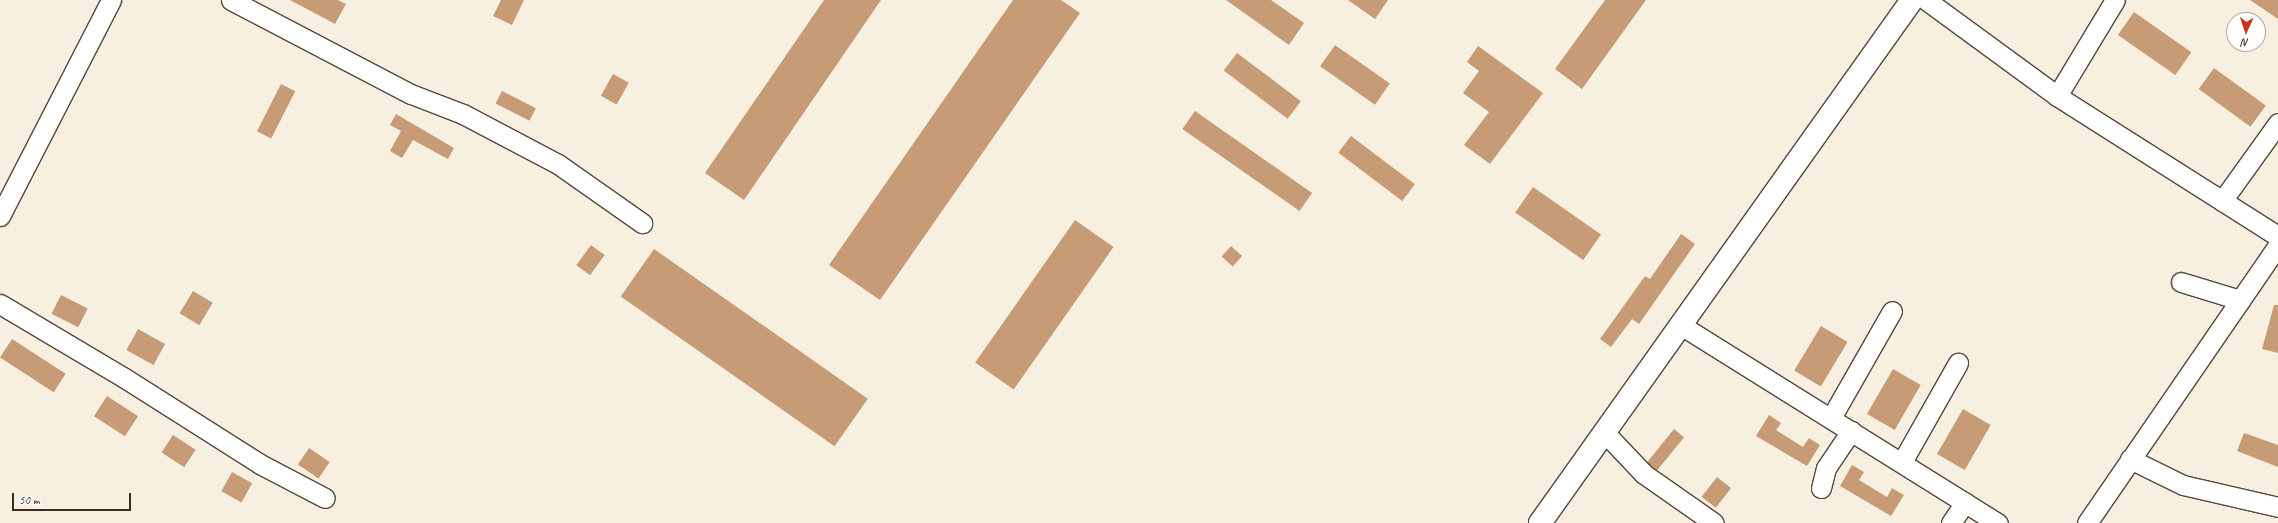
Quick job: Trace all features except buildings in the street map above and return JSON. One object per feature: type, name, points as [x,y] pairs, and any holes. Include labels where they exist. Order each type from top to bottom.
[{"type":"main road","points":[[1540,523],[1606,434],[1678,324],[1912,0]]},
{"type":"street","points":[[0,216],[111,0]]},
{"type":"street","points":[[231,0],[411,94],[463,114],[558,164],[642,223]]},
{"type":"street","points":[[1926,0],[2057,96],[2278,236]]},
{"type":"street","points":[[2057,96],[2115,0]]},
{"type":"street","points":[[2222,200],[2278,123]]},
{"type":"street","points":[[2087,523],[2278,245]]},
{"type":"street","points":[[2181,282],[2240,300]]},
{"type":"street","points":[[0,304],[123,376],[260,464],[325,498]]},
{"type":"street","points":[[1831,418],[1892,311]]},
{"type":"street","points":[[1678,324],[1998,523]]},
{"type":"street","points":[[1902,462],[1958,363]]},
{"type":"street","points":[[1821,488],[1826,468],[1851,431]]},
{"type":"street","points":[[1606,434],[1644,474],[1714,523]]},
{"type":"street","points":[[2130,459],[2183,485],[2278,507]]},
{"type":"street","points":[[1950,523],[1965,502]]}]
